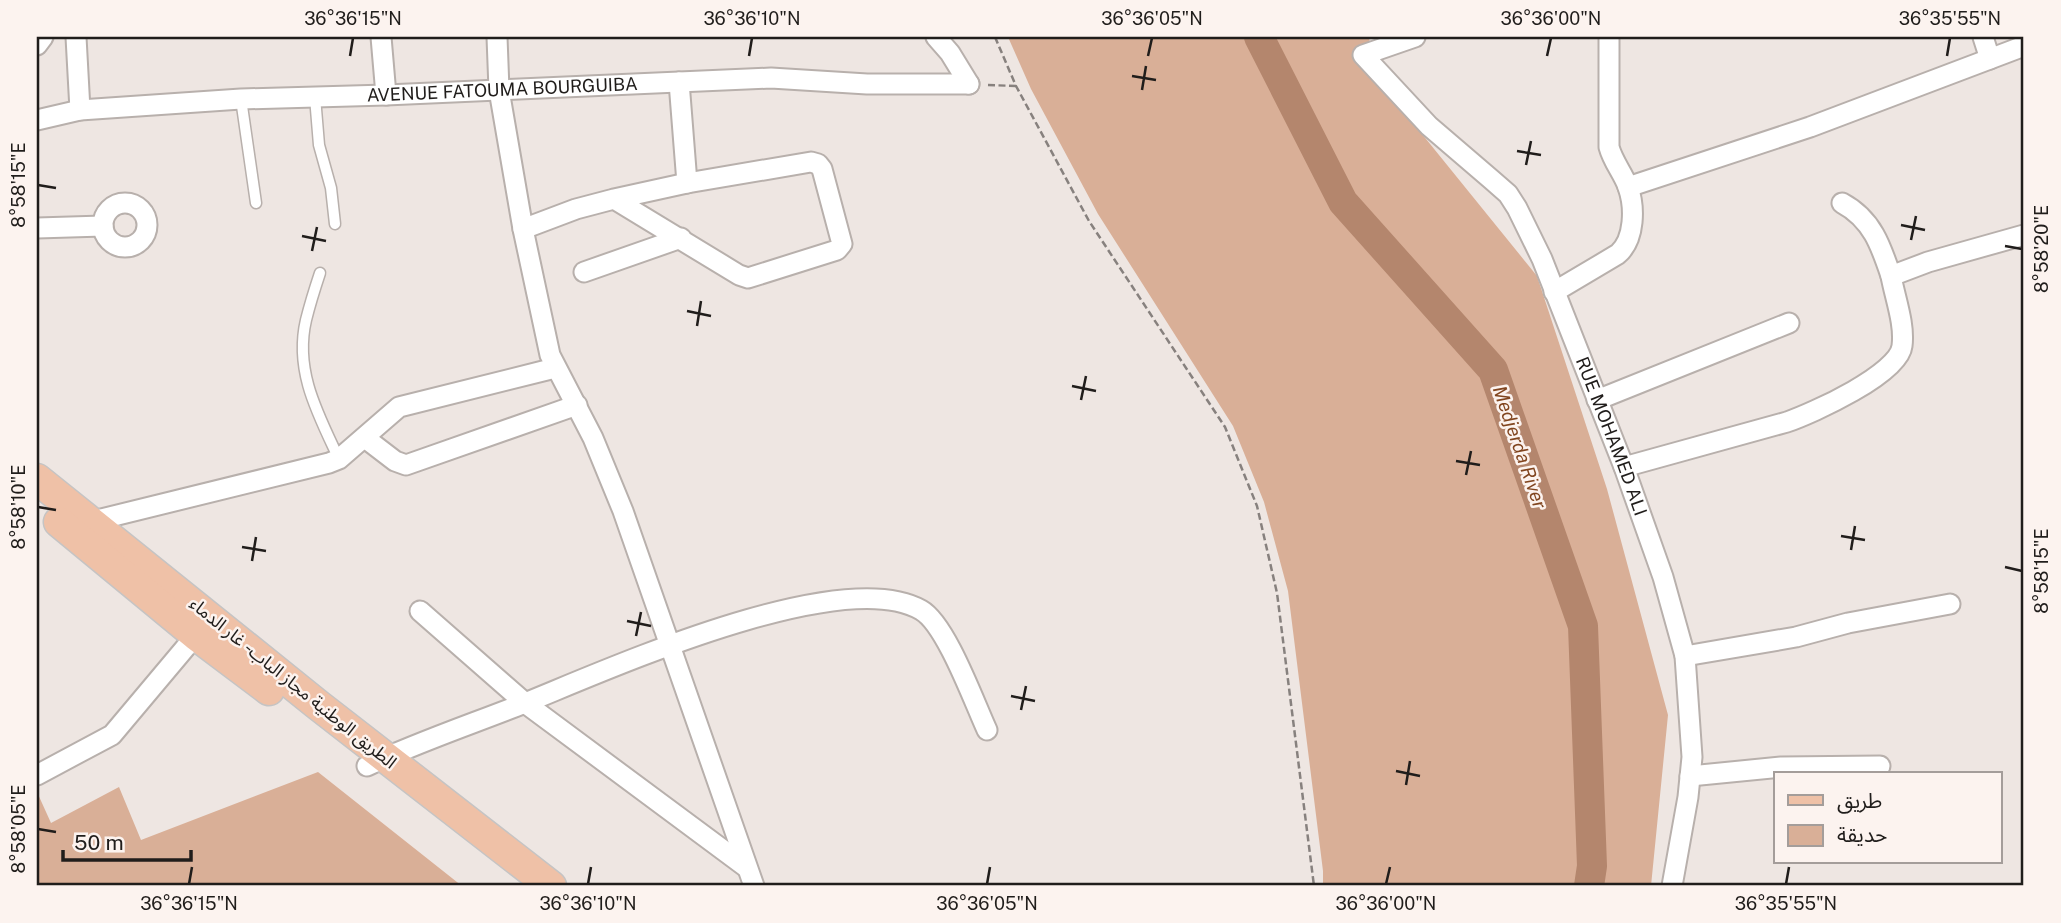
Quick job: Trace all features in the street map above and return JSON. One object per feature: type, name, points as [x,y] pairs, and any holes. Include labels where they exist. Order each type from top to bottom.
[{"type":"main road","name":"الطريق الوطنية مجاز الباب - غار الدماء","points":[[37,479],[79,524],[195,635],[253,665]]},
{"type":"main road","name":"الطريق الوطنية مجاز الباب - غار الدماء","points":[[37,505],[79,524],[376,762],[551,886]]},
{"type":"main road","name":"الطريق الوطنية مجاز الباب - غار الدماء","points":[[376,762],[517,886]]},
{"type":"street","points":[[37,45],[43,37]]},
{"type":"street","points":[[76,37],[80,110]]},
{"type":"street","points":[[382,37],[386,96]]},
{"type":"street","points":[[497,37],[499,90],[523,229],[550,355],[577,405],[623,510],[754,886]]},
{"type":"street","points":[[936,37],[950,53],[969,84]]},
{"type":"street","name":"RUE MOHAMED ALI","points":[[1415,37],[1363,55],[1429,126],[1508,194],[1517,208],[1542,259],[1624,467],[1662,577],[1685,656],[1690,713],[1690,776],[1672,886]]},
{"type":"street","points":[[1554,292],[1626,247],[1631,235],[1632,217],[1628,187],[1613,161],[1609,147],[1609,37]]},
{"type":"street","points":[[1983,37],[1990,59]]},
{"type":"street","points":[[1628,187],[1810,127],[2024,46]]},
{"type":"street","name":"AVENUE FATOUMA BOURGUIBA","points":[[37,120],[80,110],[241,99],[386,96],[771,78],[867,84],[969,84]]},
{"type":"street","points":[[678,82],[687,183]]},
{"type":"street","points":[[523,229],[576,209],[614,199],[804,162],[818,164],[822,169],[842,244],[837,250],[748,278],[614,199]]},
{"type":"street","points":[[1624,467],[1810,414],[1883,372],[1895,361],[1902,349],[1903,335],[1891,276],[1879,242],[1867,222],[1856,211],[1842,203]]},
{"type":"street","points":[[37,228],[103,226]]},
{"type":"street","points":[[1891,276],[1928,262],[2024,235]]},
{"type":"street","points":[[584,272],[681,238]]},
{"type":"street","points":[[1597,400],[1790,323]]},
{"type":"street","points":[[79,524],[339,460],[398,407],[555,368]]},
{"type":"street","points":[[365,438],[406,466],[577,405]]},
{"type":"street","points":[[376,762],[669,644],[806,604],[839,600],[873,599],[907,603],[924,611],[936,625],[987,730]]},
{"type":"street","points":[[1685,656],[1796,637],[1848,623],[1950,604]]},
{"type":"street","points":[[420,611],[524,703],[746,867]]},
{"type":"street","points":[[37,775],[112,735],[195,635]]},
{"type":"street","points":[[1690,776],[1782,767],[1880,766]]},
{"type":"lane","points":[[315,97],[319,145],[331,188],[335,224]]},
{"type":"lane","points":[[241,99],[256,203]]},
{"type":"lane","points":[[320,272],[305,322],[304,376],[312,401],[339,460]]},
{"type":"path","points":[[995,37],[1016,86],[1089,221],[1225,427],[1257,506],[1277,593],[1314,886]]},
{"type":"path","points":[[969,84],[1016,86]]},
{"type":"green space","points":[[1008,37],[1369,37],[1375,76],[1537,276],[1607,489],[1668,715],[1651,886],[1323,886],[1288,591],[1264,502],[1233,426],[1098,214],[1031,89]]},
{"type":"green space","points":[[318,772],[462,886],[37,886],[37,792],[51,823],[119,787],[141,840]]},
{"type":"waterway","name":"Medjerda River","points":[[1259,37],[1343,202],[1493,370],[1583,626],[1592,866],[1589,886]]}]
